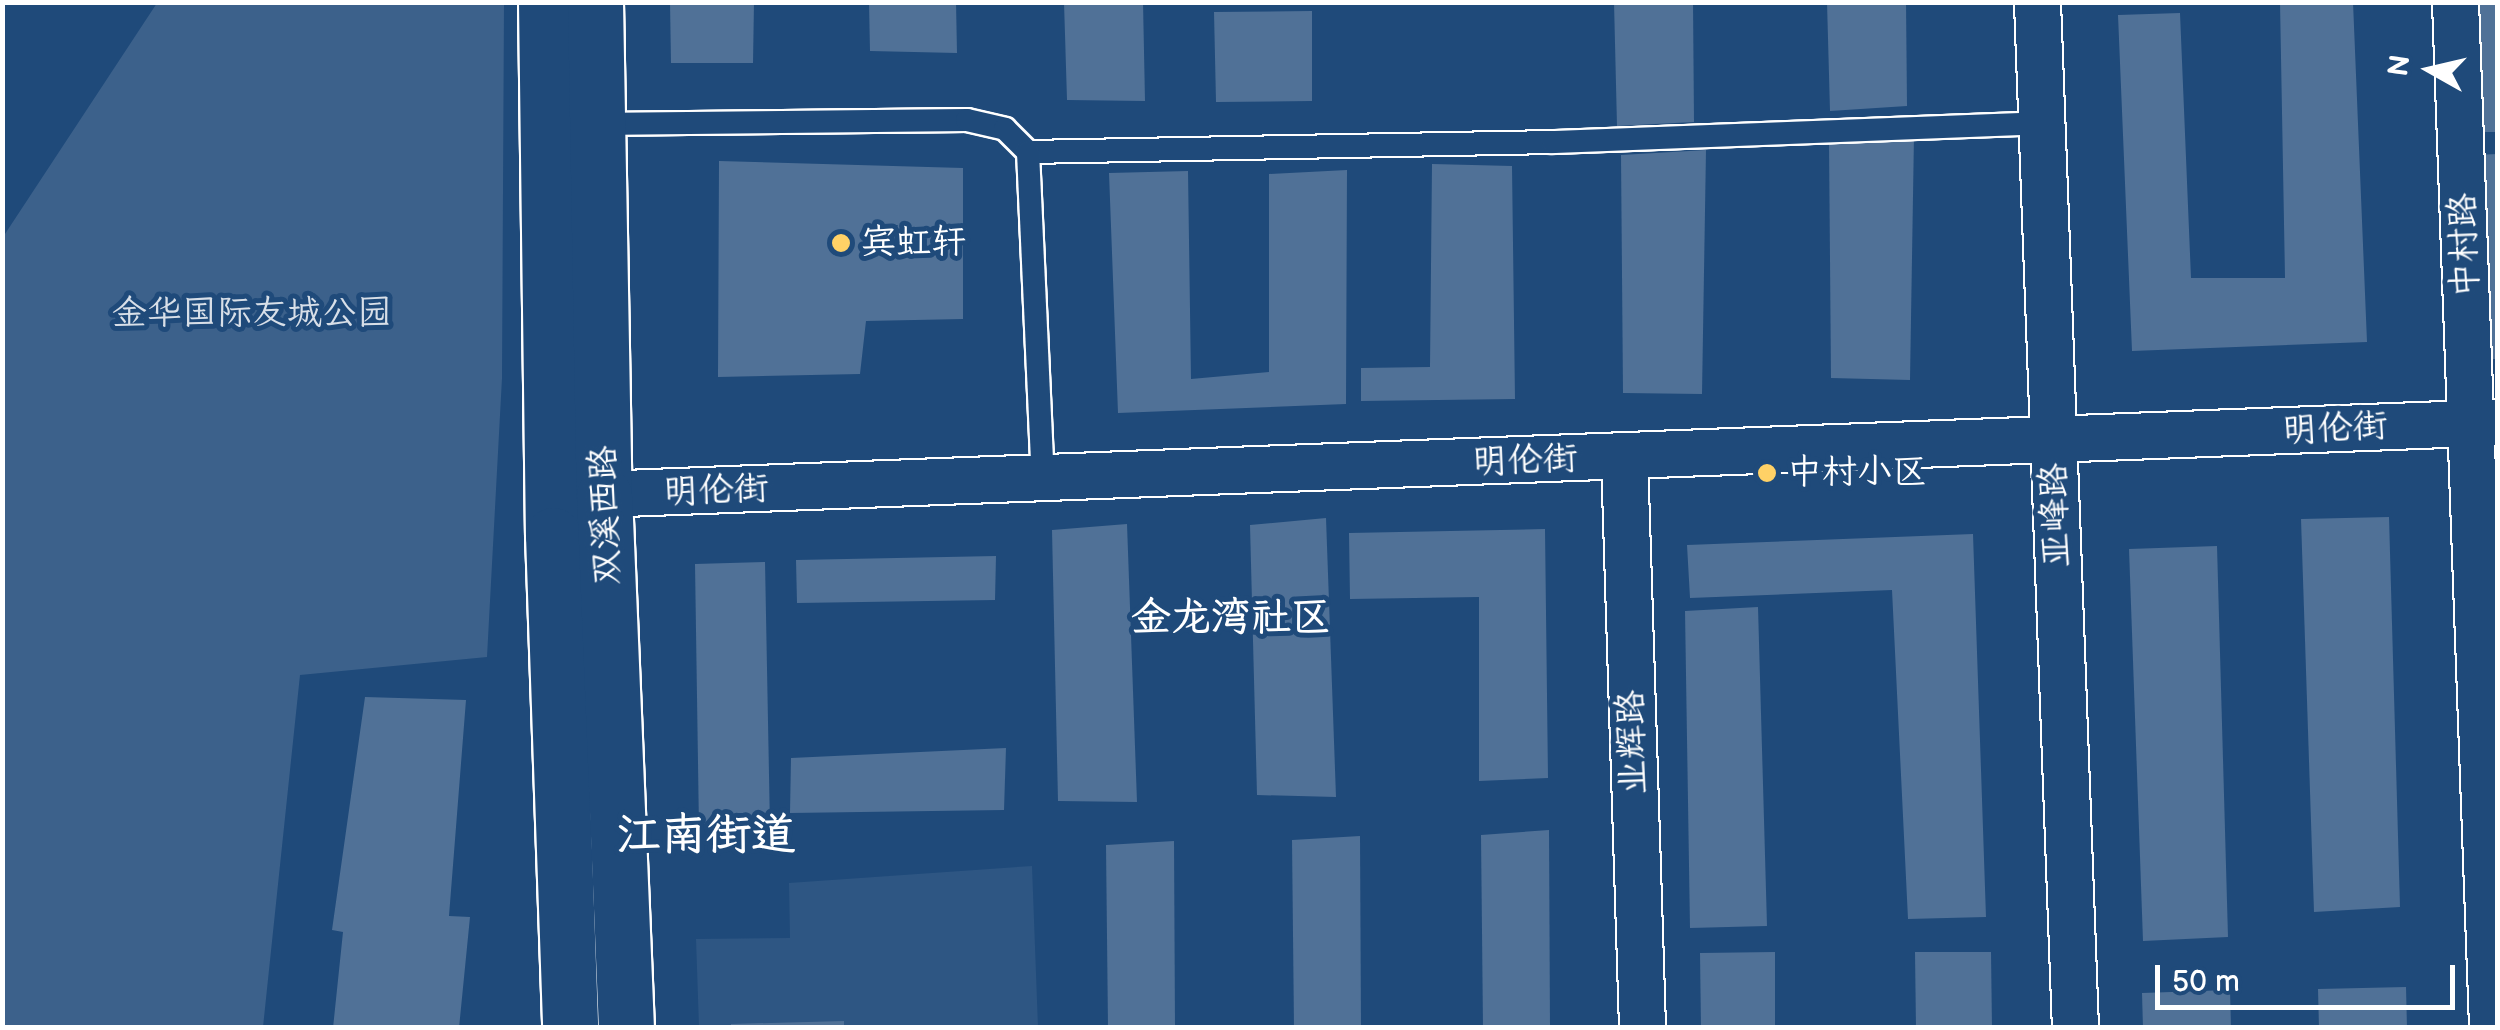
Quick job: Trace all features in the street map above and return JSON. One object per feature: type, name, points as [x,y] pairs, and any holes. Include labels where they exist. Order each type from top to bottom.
[{"type":"main road","name":"双溪西路","points":[[546,2],[573,124]]},
{"type":"main road","name":"双溪西路","points":[[570,1028],[578,495],[573,124],[595,2]]},
{"type":"main road","name":"双溪西路","points":[[578,495],[626,1028]]},
{"type":"street","name":"亚峰路","points":[[2037,2],[2075,1028]]},
{"type":"street","name":"中村路","points":[[2454,2],[2479,140],[2492,1028]]},
{"type":"street","name":"明伦街","points":[[578,495],[2054,443],[2485,422]]},
{"type":"street","name":"业辉路","points":[[1624,457],[1642,1028]]},
{"type":"lane","points":[[573,124],[967,120],[1006,129],[1028,152],[1043,479]]},
{"type":"lane","points":[[1028,152],[1554,142],[2042,123]]},
{"type":"shaded area","points":[[1032,866],[1038,1027],[699,1027],[696,939],[790,938],[789,883]]},
{"type":"green space","name":"金华国际友城公园","points":[[157,3],[504,3],[502,378],[487,657],[300,675],[263,1027],[3,1027],[3,237]]},
{"type":"building","points":[[670,2],[754,2],[753,63],[671,63]]},
{"type":"building","points":[[869,2],[956,2],[957,53],[870,51]]},
{"type":"building","points":[[1064,2],[1143,2],[1145,101],[1067,100]]},
{"type":"building","points":[[1614,2],[1693,2],[1694,122],[1617,126]]},
{"type":"building","points":[[1827,2],[1906,2],[1907,106],[1830,111]]},
{"type":"building","points":[[2280,2],[2353,2],[2367,342],[2132,351],[2118,15],[2180,13],[2191,278],[2285,278]]},
{"type":"building","points":[[2467,2],[2498,2],[2498,132],[2476,132]]},
{"type":"building","points":[[1312,11],[1312,101],[1216,102],[1214,12]]},
{"type":"building","points":[[1914,135],[1910,380],[1831,378],[1829,140]]},
{"type":"building","points":[[1706,150],[1702,394],[1623,393],[1621,155]]},
{"type":"building","points":[[2498,154],[2498,359],[2479,359],[2474,155]]},
{"type":"building","name":"宾虹轩","points":[[719,161],[963,168],[963,319],[866,321],[860,374],[718,377]]},
{"type":"building","points":[[1432,164],[1512,166],[1515,399],[1361,401],[1361,368],[1430,367]]},
{"type":"building","points":[[1347,170],[1346,404],[1118,413],[1109,173],[1188,171],[1191,379],[1269,372],[1269,174]]},
{"type":"building","points":[[2389,517],[2400,907],[2314,912],[2301,519]]},
{"type":"building","points":[[1326,518],[1336,797],[1257,795],[1250,525]]},
{"type":"building","points":[[1127,524],[1137,802],[1058,801],[1052,530]]},
{"type":"building","points":[[1545,529],[1548,778],[1479,781],[1479,597],[1350,599],[1349,533]]},
{"type":"building","points":[[1973,534],[1986,917],[1908,919],[1892,590],[1690,598],[1687,545]]},
{"type":"building","points":[[2217,546],[2228,937],[2143,941],[2129,549]]},
{"type":"building","points":[[996,556],[995,600],[797,603],[796,560]]},
{"type":"building","points":[[765,562],[770,828],[699,829],[695,564]]},
{"type":"building","points":[[1758,607],[1767,926],[1690,928],[1685,611]]},
{"type":"building","points":[[365,697],[466,700],[449,916],[470,917],[459,1028],[333,1028],[343,932],[332,930]]},
{"type":"building","points":[[1006,748],[1004,810],[790,813],[791,758]]},
{"type":"building","points":[[1549,830],[1550,1028],[1483,1028],[1481,835]]},
{"type":"building","points":[[1360,836],[1361,1028],[1294,1028],[1292,840]]},
{"type":"building","points":[[1174,841],[1175,1028],[1108,1028],[1106,845]]},
{"type":"building","points":[[1775,952],[1775,1028],[1701,1028],[1700,953]]},
{"type":"building","points":[[1915,952],[1991,952],[1992,1028],[1916,1028]]},
{"type":"building","points":[[2406,987],[2407,1028],[2319,1028],[2318,989]]},
{"type":"building","points":[[2230,990],[2231,1028],[2143,1028],[2142,993]]},
{"type":"building","points":[[844,1021],[844,1028],[731,1028],[731,1024]]},
{"type":"place","name":"宾虹轩","points":[[841,243]]},
{"type":"place","name":"中村小区","points":[[1767,473]]},
{"type":"district","name":"金龙湾社区","points":[[1231,618]]},
{"type":"district","name":"江南街道","points":[[706,836]]}]
